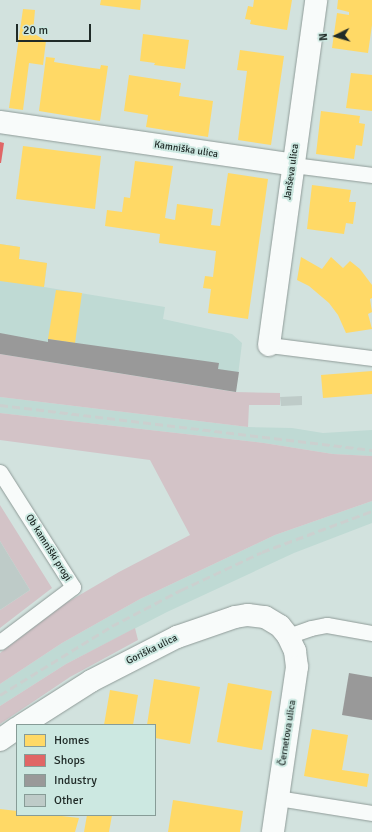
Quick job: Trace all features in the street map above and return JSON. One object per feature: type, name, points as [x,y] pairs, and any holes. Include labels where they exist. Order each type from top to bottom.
[{"type":"street","name":"Janševa ulica","points":[[269,345],[316,0]]},
{"type":"street","name":"Kamniška ulica","points":[[0,122],[293,165]]},
{"type":"street","name":"Goriška ulica","points":[[24,724],[91,681],[140,655],[177,637],[218,622],[242,616],[265,617],[280,626],[288,636]]},
{"type":"street","name":"Černetova ulica","points":[[273,832],[298,672],[295,651],[288,636]]},
{"type":"street","points":[[0,740],[16,729]]},
{"type":"lane","name":"Kamniška ulica","points":[[293,165],[372,175]]},
{"type":"lane","points":[[269,345],[372,358]]},
{"type":"lane","name":"Ob kamniški progi","points":[[0,472],[73,587],[0,642]]},
{"type":"lane","points":[[288,636],[311,628],[327,625],[372,633]]},
{"type":"lane","points":[[278,798],[372,813]]},
{"type":"shaded area","points":[[0,244],[20,247],[19,259],[47,263],[44,287],[165,307],[163,319],[232,334],[242,343],[236,392],[0,354]]},
{"type":"shaded area","points":[[0,354],[235,392],[280,393],[280,405],[249,405],[248,427],[0,397]]},
{"type":"shaded area","points":[[0,397],[248,427],[292,428],[323,433],[372,430],[372,456],[333,454],[264,443],[0,413]]},
{"type":"shaded area","points":[[0,413],[264,443],[333,454],[372,456],[372,501],[275,535],[140,599],[62,643],[0,684],[0,653],[66,603],[119,572],[190,535],[150,460],[0,440]]},
{"type":"shaded area","points":[[372,501],[372,523],[294,553],[167,612],[66,664],[0,706],[0,684],[62,643],[140,599],[275,535]]},
{"type":"shaded area","points":[[0,505],[52,588],[0,628],[0,610],[30,590],[0,541]]},
{"type":"shaded area","points":[[135,628],[138,640],[70,677],[0,724],[0,706],[66,664]]},
{"type":"building: Homes","points":[[101,0],[141,0],[140,10],[100,5]]},
{"type":"building: Homes","points":[[254,0],[292,0],[287,30],[250,24],[251,20],[245,19],[248,6],[253,7]]},
{"type":"building: Homes","points":[[338,0],[372,0],[372,25],[368,53],[332,48],[337,13],[349,15],[349,12],[337,9]]},
{"type":"building: Homes","points":[[23,9],[35,10],[33,33],[46,41],[43,65],[29,63],[23,110],[9,108]]},
{"type":"building: Homes","points":[[143,34],[189,40],[185,69],[154,65],[155,63],[140,61]]},
{"type":"building: Homes","points":[[240,50],[284,56],[271,145],[238,140],[247,71],[237,70]]},
{"type":"building: Homes","points":[[46,57],[55,58],[54,62],[85,67],[100,69],[101,65],[108,66],[100,121],[39,111]]},
{"type":"building: Homes","points":[[351,73],[372,75],[372,111],[346,108]]},
{"type":"building: Homes","points":[[129,75],[181,83],[179,96],[213,101],[208,137],[146,127],[148,115],[124,111]]},
{"type":"building: Homes","points":[[321,111],[360,116],[359,123],[365,124],[362,146],[356,145],[354,159],[316,154]]},
{"type":"building: Homes","points":[[23,146],[101,156],[95,209],[16,199]]},
{"type":"building: Homes","points":[[135,161],[173,166],[165,218],[175,220],[177,204],[213,209],[211,225],[220,226],[228,173],[268,179],[248,319],[208,313],[211,289],[203,288],[205,276],[213,277],[216,251],[159,243],[160,234],[105,226],[107,210],[122,212],[124,197],[130,198]]},
{"type":"building: Homes","points":[[312,185],[351,190],[349,202],[356,202],[353,224],[346,223],[344,234],[307,229]]},
{"type":"building: Homes","points":[[0,244],[20,247],[19,259],[47,263],[44,287],[0,281]]},
{"type":"building: Homes","points":[[301,257],[322,269],[331,257],[343,268],[350,261],[360,269],[372,285],[372,298],[370,299],[372,312],[368,314],[372,329],[346,333],[338,315],[329,303],[309,286],[297,280]]},
{"type":"building: Homes","points":[[56,290],[82,293],[75,343],[48,339]]},
{"type":"building: Homes","points":[[372,371],[372,394],[323,398],[321,375]]},
{"type":"building: Homes","points":[[154,679],[200,687],[190,744],[156,738],[156,724],[147,724]]},
{"type":"building: Homes","points":[[228,683],[272,691],[262,750],[217,742]]},
{"type":"building: Homes","points":[[110,690],[138,695],[133,724],[104,724]]},
{"type":"building: Homes","points":[[312,729],[348,735],[342,770],[369,774],[367,787],[304,776]]},
{"type":"building: Homes","points":[[173,800],[243,811],[240,832],[168,832]]},
{"type":"building: Homes","points":[[0,809],[16,811],[16,816],[62,816],[79,818],[75,832],[0,832]]},
{"type":"building: Homes","points":[[87,816],[112,816],[109,832],[84,832]]},
{"type":"building: Shops","points":[[0,142],[4,143],[1,163],[0,163]]},
{"type":"building: Industry","points":[[0,333],[48,342],[48,339],[219,363],[218,369],[239,372],[236,392],[0,354]]},
{"type":"building: Industry","points":[[349,673],[372,677],[372,720],[342,715]]},
{"type":"building: Other","points":[[302,396],[302,405],[281,406],[280,397]]},
{"type":"building: Other","points":[[0,541],[30,590],[0,610]]},
{"type":"railway","points":[[0,405],[372,450]]},
{"type":"railway","points":[[0,695],[112,626],[181,590],[262,552],[372,511]]}]
